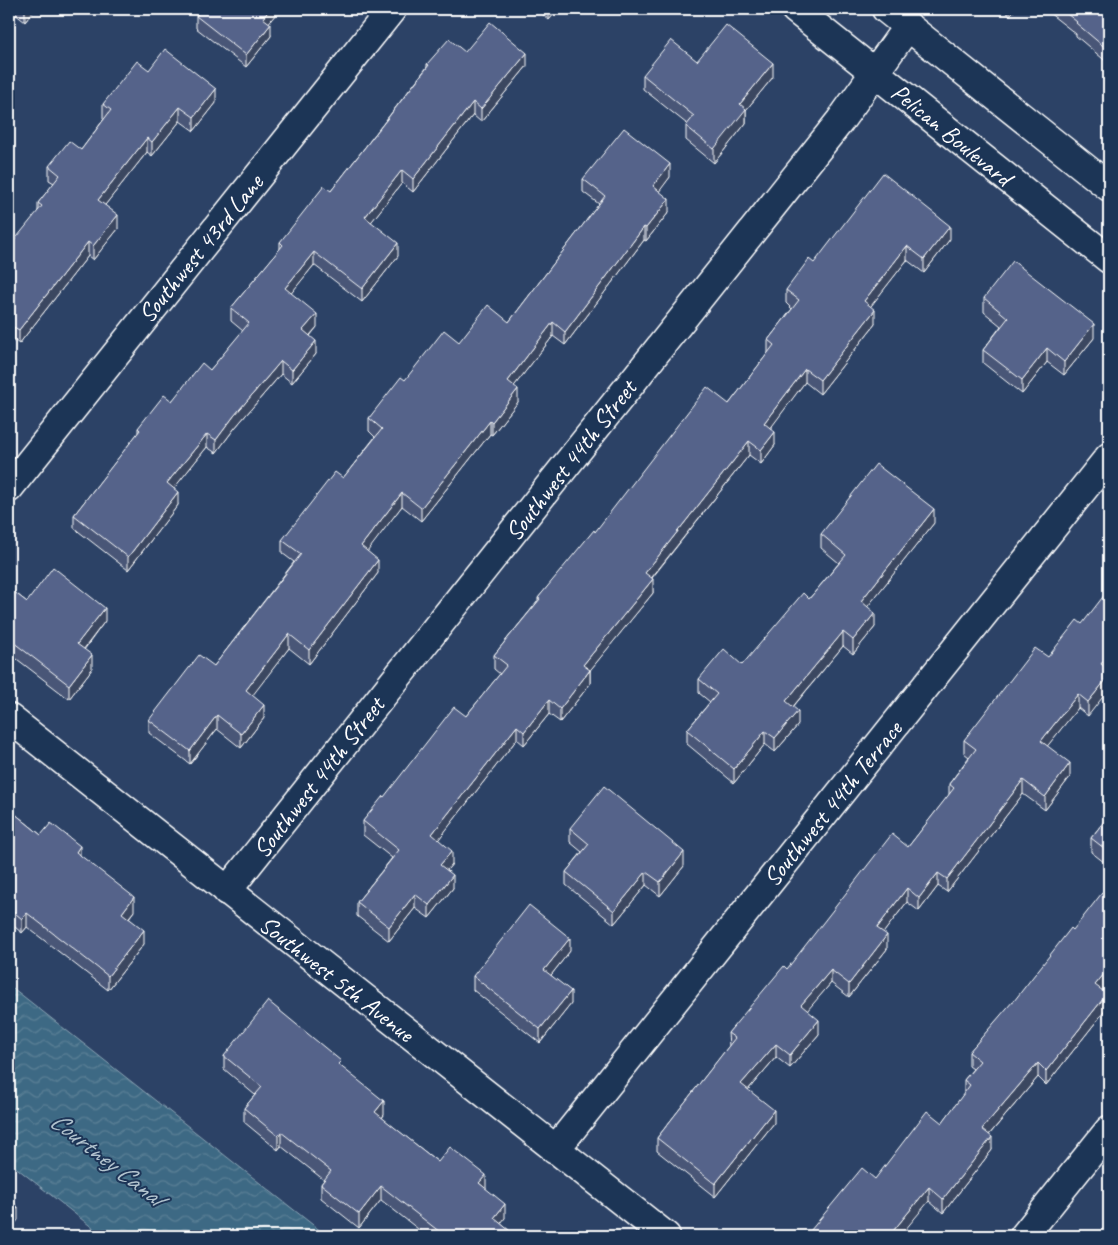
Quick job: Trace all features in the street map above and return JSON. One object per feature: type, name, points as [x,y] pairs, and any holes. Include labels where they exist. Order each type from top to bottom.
[{"type":"street","name":"Southwest 43rd Lane","points":[[9,488],[392,9]]},
{"type":"street","name":"Pelican Boulevard","points":[[795,9],[1109,259]]},
{"type":"street","points":[[886,9],[1109,187]]},
{"type":"street","name":"Southwest 44th Street","points":[[227,891],[828,136],[876,73],[908,26]]},
{"type":"street","name":"Southwest 44th Terrace","points":[[555,1150],[1109,456]]},
{"type":"street","name":"Southwest 5th Avenue","points":[[9,718],[666,1236]]},
{"type":"street","points":[[1024,1236],[1109,1130]]},
{"type":"water","name":"Courtney Canal","points":[[9,985],[327,1236],[103,1236],[9,1162]]},
{"type":"building","points":[[202,9],[270,9],[263,18],[271,24],[246,55],[196,16]]},
{"type":"building","points":[[1061,9],[1109,9],[1109,51],[1077,22]]},
{"type":"building","points":[[490,22],[527,53],[481,109],[473,102],[413,179],[402,170],[365,217],[398,243],[362,289],[314,252],[285,288],[317,314],[303,330],[316,341],[292,370],[281,361],[216,440],[207,434],[167,483],[178,492],[128,557],[74,515],[140,430],[138,428],[164,395],[172,401],[202,363],[210,370],[249,323],[231,308],[283,245],[280,242],[324,186],[331,191],[429,65],[427,64],[449,39],[465,52]]},
{"type":"building","points":[[726,25],[773,63],[740,104],[746,109],[714,149],[686,126],[694,116],[643,75],[671,40],[697,61]]},
{"type":"building","points":[[165,49],[216,89],[194,117],[180,107],[152,142],[147,138],[98,200],[118,215],[93,246],[88,242],[19,330],[14,327],[9,333],[9,247],[42,206],[38,203],[60,175],[49,166],[69,141],[81,150],[111,110],[103,104],[137,61],[149,70]]},
{"type":"building","points":[[624,128],[670,164],[653,186],[669,199],[646,228],[644,227],[565,332],[553,322],[508,381],[518,389],[421,508],[402,493],[361,546],[378,560],[309,650],[289,634],[246,690],[264,705],[241,734],[217,715],[190,751],[149,720],[199,655],[214,666],[301,554],[282,540],[335,472],[343,478],[382,429],[369,418],[401,377],[405,380],[444,330],[459,342],[488,305],[509,322],[605,196],[583,179]]},
{"type":"building","points":[[883,173],[950,226],[924,259],[907,246],[864,301],[875,310],[820,380],[805,369],[764,423],[775,432],[761,450],[749,441],[645,573],[653,579],[583,665],[590,670],[560,709],[549,700],[524,732],[517,726],[432,834],[452,851],[440,865],[453,875],[429,905],[415,894],[389,927],[357,902],[399,850],[363,821],[454,707],[466,716],[507,665],[494,655],[594,530],[595,532],[707,387],[729,404],[774,345],[768,340],[799,300],[786,290],[809,259],[814,263]]},
{"type":"building","points":[[1013,261],[1094,324],[1064,362],[1047,348],[1022,380],[983,350],[1008,318],[984,298]]},
{"type":"building","points":[[876,464],[934,509],[861,601],[875,613],[853,640],[843,632],[786,701],[798,711],[775,738],[765,731],[734,769],[687,730],[717,694],[699,679],[724,649],[742,665],[803,593],[809,599],[846,555],[821,534]]},
{"type":"building","points":[[53,567],[105,608],[77,644],[92,655],[69,685],[9,639],[9,588],[27,602]]},
{"type":"building","points":[[1109,589],[1109,653],[1101,664],[1109,670],[1109,676],[1088,702],[1078,694],[1041,741],[1070,763],[1045,797],[1023,780],[947,879],[938,873],[919,898],[907,888],[877,928],[887,935],[849,984],[831,970],[801,1005],[819,1020],[790,1055],[776,1044],[741,1084],[774,1110],[715,1184],[657,1138],[735,1038],[728,1033],[784,966],[787,969],[892,834],[908,847],[954,788],[949,784],[976,749],[964,740],[1035,648],[1048,657],[1077,620],[1082,624]]},
{"type":"building","points":[[604,786],[684,852],[660,882],[646,872],[614,911],[566,872],[589,844],[570,828]]},
{"type":"building","points":[[9,809],[41,835],[51,823],[80,846],[76,852],[134,897],[122,913],[144,930],[108,976],[27,913],[22,919],[9,908]]},
{"type":"building","points":[[1109,815],[1109,852],[1091,838]]},
{"type":"building","points":[[1109,884],[1109,968],[1095,985],[1107,994],[1046,1071],[1038,1063],[982,1129],[992,1137],[943,1199],[929,1187],[889,1236],[806,1236],[862,1168],[875,1179],[927,1111],[942,1123],[970,1085],[964,1080],[980,1061],[969,1052],[1014,1001],[1071,928],[1073,930]]},
{"type":"building","points":[[529,905],[570,938],[544,970],[571,991],[540,1029],[473,976]]},
{"type":"building","points":[[268,1001],[341,1061],[338,1064],[384,1101],[375,1112],[438,1162],[450,1147],[486,1175],[479,1183],[505,1204],[494,1218],[516,1236],[445,1236],[381,1186],[359,1214],[321,1184],[331,1171],[281,1132],[278,1136],[244,1108],[262,1087],[224,1056]]},
{"type":"building","points":[[9,1199],[18,1207],[9,1219]]}]
